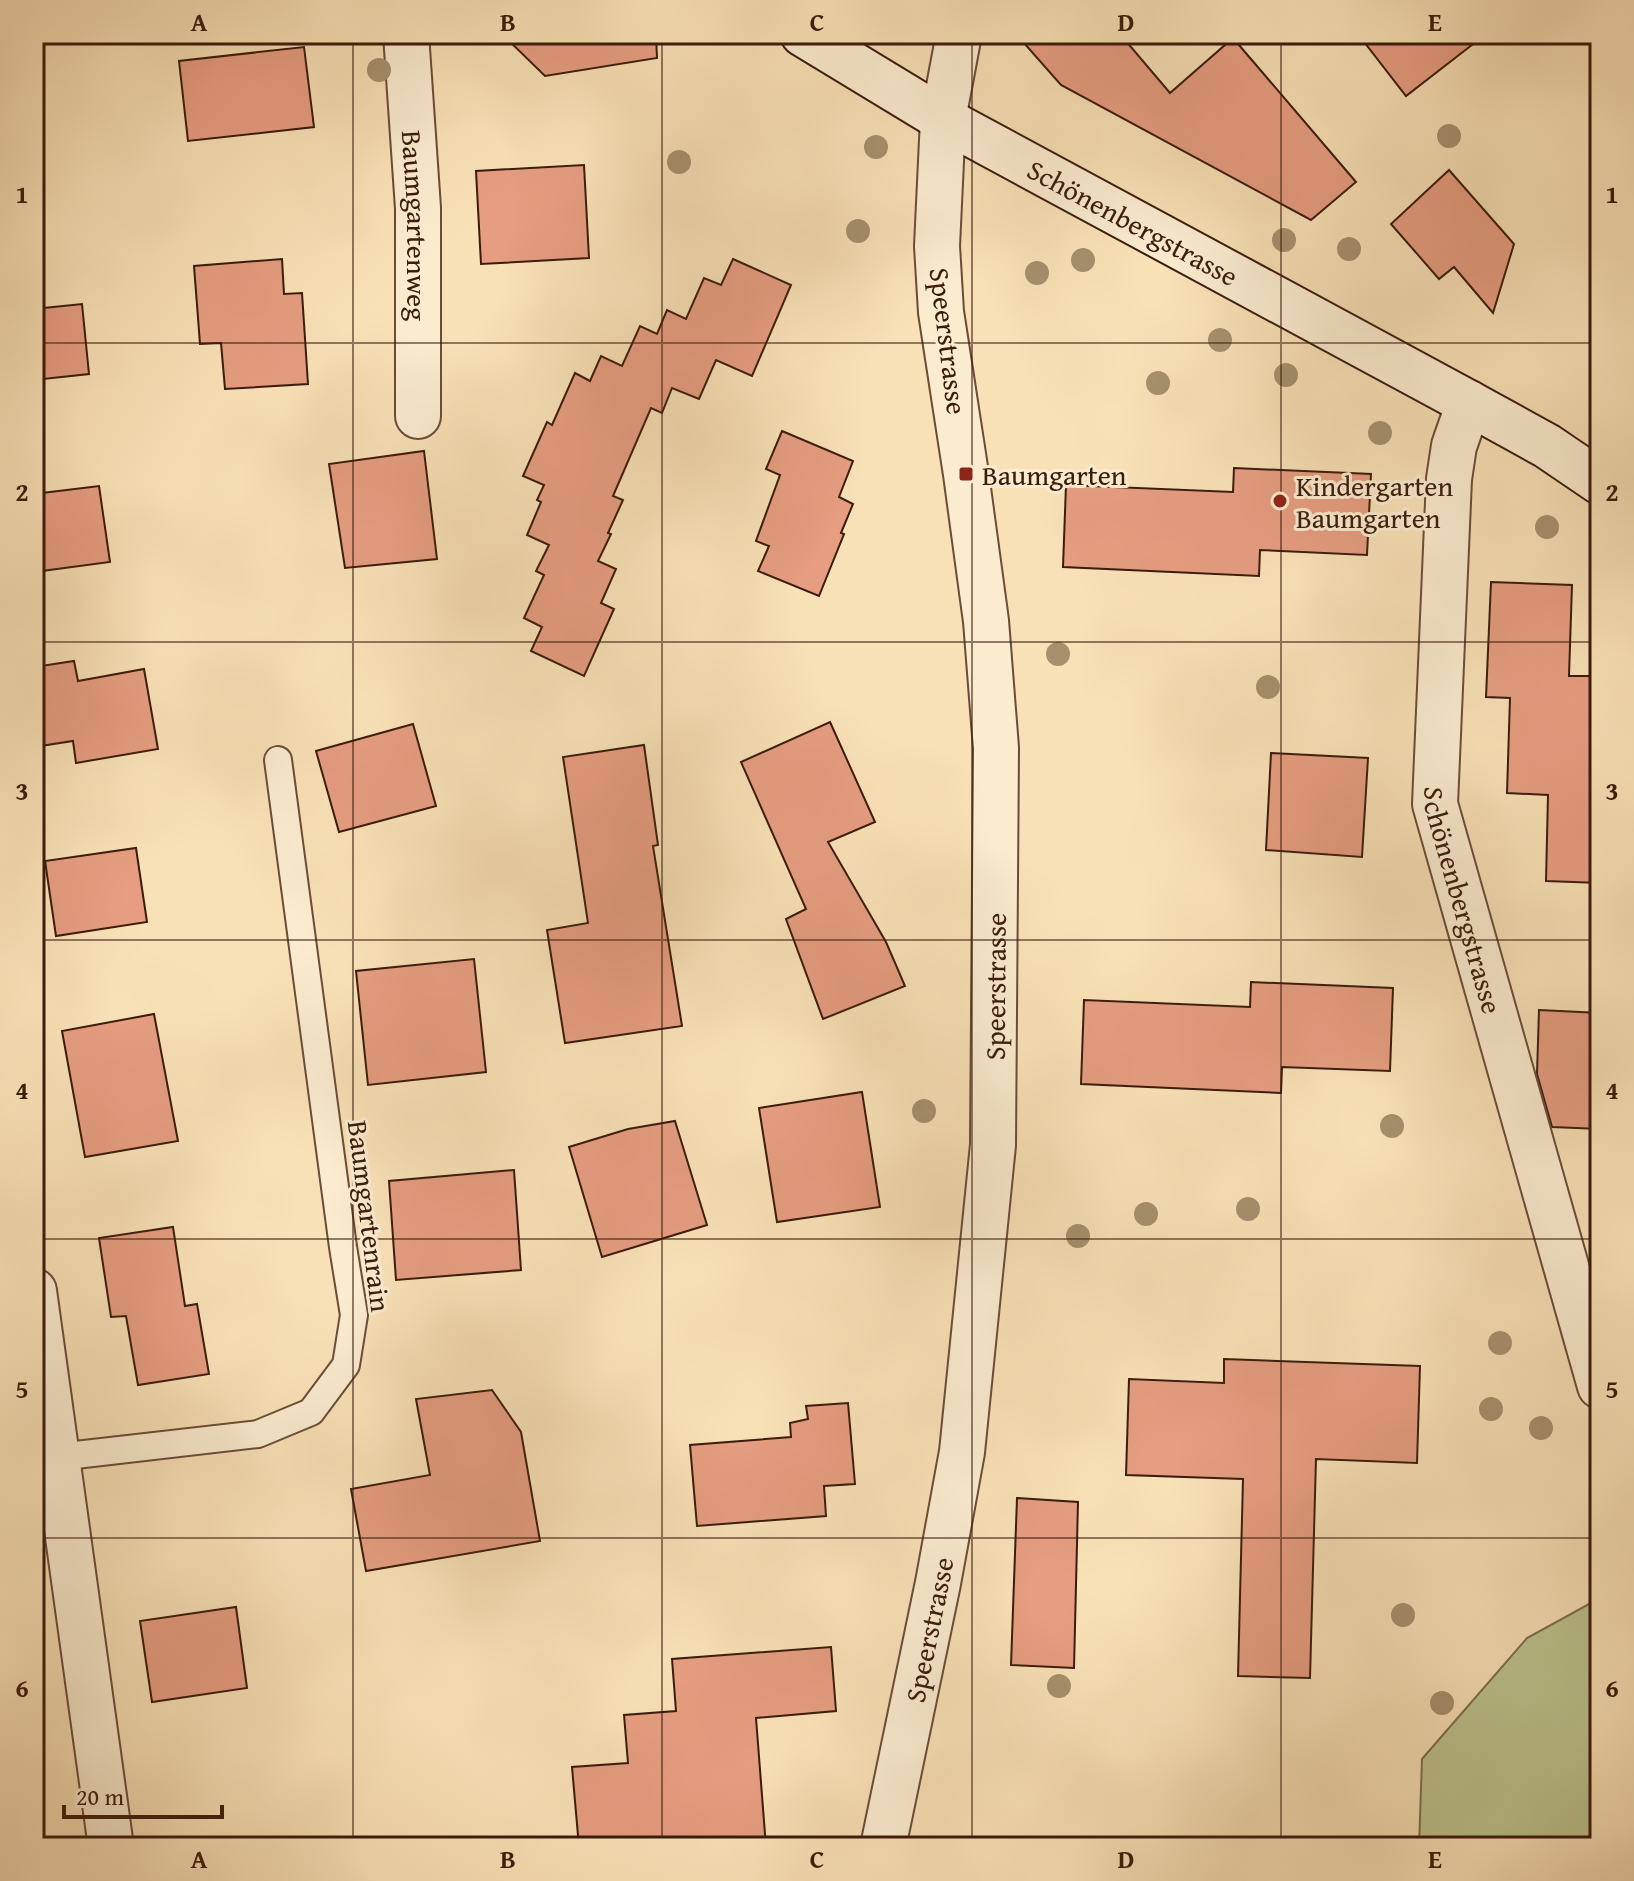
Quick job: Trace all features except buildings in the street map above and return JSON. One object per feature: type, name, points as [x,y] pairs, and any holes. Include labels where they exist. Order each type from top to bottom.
[{"type":"street","name":"Baumgartenweg","points":[[406,34],[418,208],[418,416]]},
{"type":"street","name":"Schönenbergstrasse","points":[[803,34],[943,119],[1547,446],[1600,482]]},
{"type":"street","name":"Speerstrasse","points":[[883,1847],[962,1452],[993,1145],[996,748],[986,621],[941,312],[937,246],[943,119],[959,34]]},
{"type":"street","name":"Schönenbergstrasse","points":[[1469,403],[1454,446],[1449,479],[1435,804],[1600,1386]]},
{"type":"street","points":[[34,1291],[111,1847]]},
{"type":"lane","name":"Baumgartenrain","points":[[58,1457],[258,1434],[311,1412],[346,1365],[354,1315],[278,760]]},
{"type":"green space","points":[[1600,1598],[1600,1847],[1419,1847],[1422,1759],[1527,1638]]},
{"type":"place","name":"Baumgarten","points":[[966,474]]},
{"type":"place","name":"Kindergarten Baumgarten","points":[[1280,501]]}]
